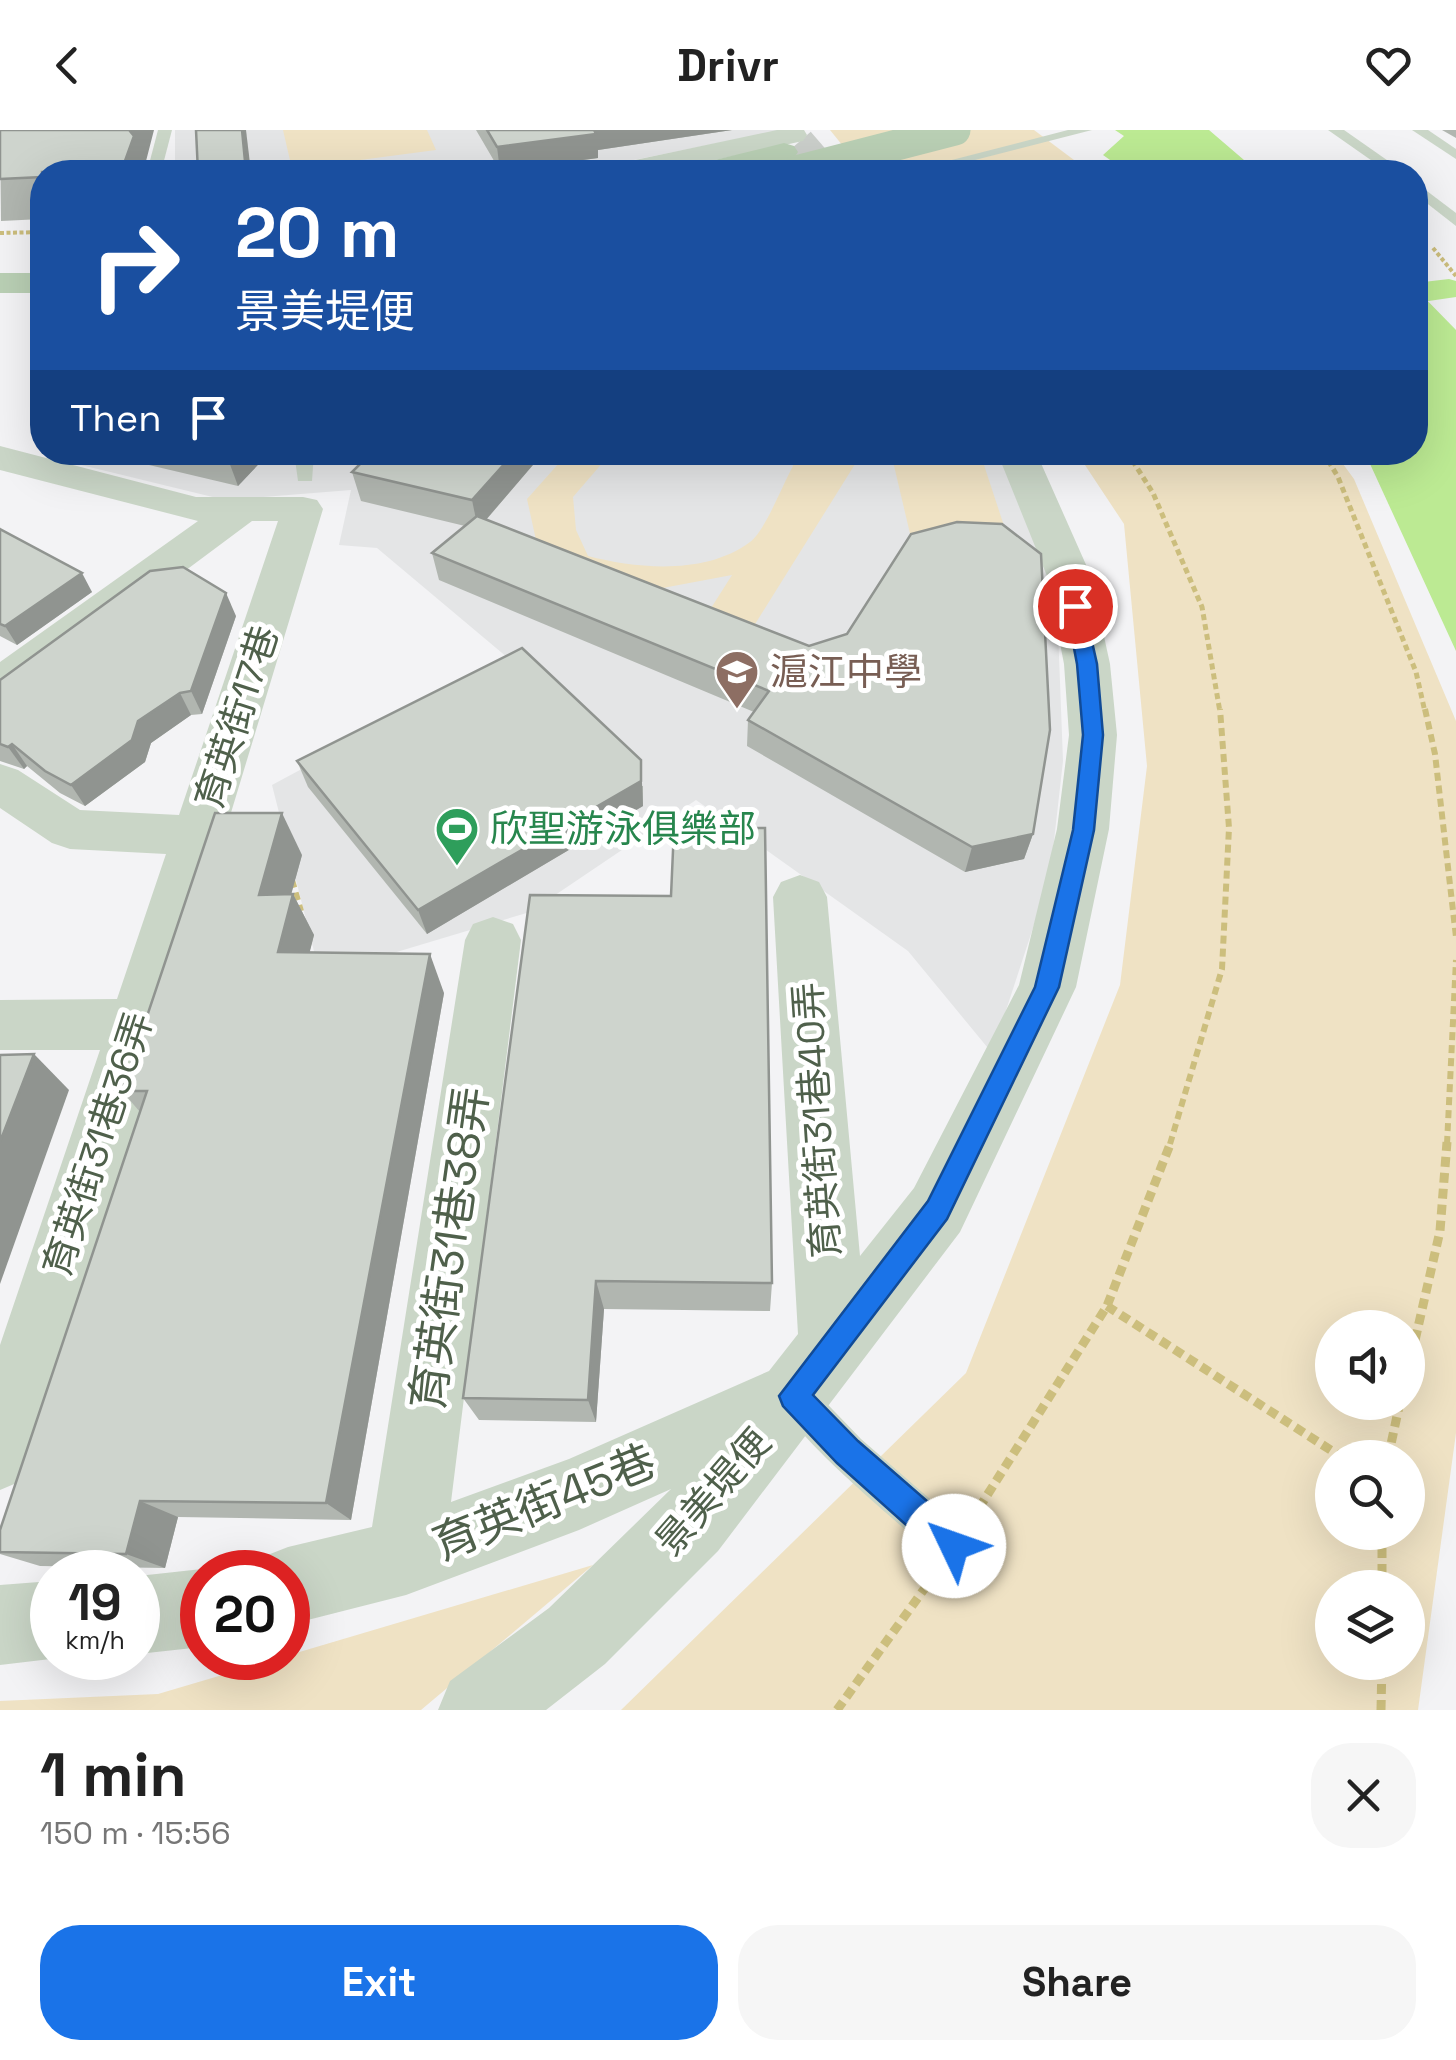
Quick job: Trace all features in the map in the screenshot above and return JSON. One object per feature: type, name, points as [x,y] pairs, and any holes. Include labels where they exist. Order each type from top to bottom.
[{"type":"main road","points":[[753,160],[872,130]]},
{"type":"main road","points":[[792,151],[955,130]]},
{"type":"main road","points":[[0,253],[30,253]]},
{"type":"main road","points":[[0,284],[30,283]]},
{"type":"street","points":[[719,160],[792,151]]},
{"type":"street","points":[[0,458],[195,510],[242,510],[304,493]]},
{"type":"street","name":"景美堤便","points":[[480,1710],[577,1636],[691,1524],[814,1369],[938,1210],[1047,987],[1070,903],[1093,735],[1087,664],[1069,576],[1022,465]]},
{"type":"street","name":"育英街17巷","points":[[0,783],[70,829],[198,836],[304,493]]},
{"type":"street","points":[[0,685],[242,510]]},
{"type":"street","name":"育英街31巷36弄","points":[[0,1453],[198,836]]},
{"type":"street","name":"育英街31巷40弄","points":[[800,897],[814,1369]]},
{"type":"street","name":"育英街31巷38弄","points":[[406,1556],[493,940]]},
{"type":"street","points":[[0,1025],[136,1024]]},
{"type":"street","name":"育英街45巷","points":[[310,1580],[406,1556],[579,1493],[814,1369]]},
{"type":"street","points":[[0,1625],[30,1623]]},
{"type":"lane","points":[[157,160],[165,130]]},
{"type":"lane","points":[[961,160],[1085,130]]},
{"type":"lane","points":[[1335,130],[1379,160]]},
{"type":"lane","points":[[1419,130],[1456,154]]},
{"type":"lane","points":[[1428,197],[1456,221]]},
{"type":"lane","points":[[304,465],[304,493]]},
{"type":"lane","points":[[814,1369],[848,1452],[954,1546]]},
{"type":"path","points":[[0,235],[30,234]]},
{"type":"path","points":[[1428,243],[1456,276]]},
{"type":"path","points":[[837,1710],[954,1546],[1106,1306],[1178,1124],[1222,969],[1229,828],[1220,709],[1202,607],[1153,493],[1135,465]]},
{"type":"path","points":[[1331,465],[1416,672],[1435,754],[1456,937]]},
{"type":"path","points":[[290,874],[306,929]]},
{"type":"path","points":[[1422,1310],[1440,1231],[1454,1063],[1456,960]]},
{"type":"path","points":[[1106,1306],[1315,1440]]},
{"type":"path","points":[[1382,1680],[1382,1710]]},
{"type":"shaded area","points":[[175,130],[783,130],[634,160],[175,160]]},
{"type":"shaded area","points":[[283,130],[427,130],[436,150],[360,160],[290,160]]},
{"type":"shaded area","points":[[830,130],[1034,130],[1074,160],[854,160]]},
{"type":"shaded area","points":[[1115,130],[1209,130],[1244,160],[1110,160],[1103,155],[1124,136]]},
{"type":"shaded area","points":[[1428,301],[1456,330],[1456,651],[1371,465],[1428,465]]},
{"type":"shaded area","name":"滬江中學","points":[[81,465],[1009,465],[1057,604],[1063,761],[1050,876],[992,1053],[908,951],[696,800],[530,912],[320,975],[272,785],[508,658],[377,548],[339,545],[351,490],[225,500]]},
{"type":"shaded area","points":[[557,465],[601,465],[573,497],[576,530],[588,556],[650,566],[693,564],[732,553],[750,542],[768,518],[793,465],[854,465],[752,629],[706,616],[732,575],[652,590],[536,540],[527,499]]},
{"type":"shaded area","points":[[894,465],[984,465],[1010,544],[912,542]]},
{"type":"shaded area","points":[[1085,465],[1344,465],[1354,479],[1456,721],[1456,1433],[1425,1659],[1425,1570],[1315,1570],[1315,1680],[1422,1680],[1418,1710],[621,1710],[966,1373],[1120,985],[1147,766],[1124,524]]},
{"type":"shaded area","points":[[593,1565],[421,1710],[0,1710],[0,1701],[158,1694],[205,1680],[310,1680],[310,1649]]},
{"type":"building","points":[[0,130],[129,130],[134,136],[125,160],[30,160],[30,178],[0,179]]},
{"type":"building","points":[[196,130],[242,130],[245,160],[197,160]]},
{"type":"building","points":[[487,130],[594,130],[596,134],[497,147]]},
{"type":"building","points":[[359,465],[503,465],[472,500],[352,472]]},
{"type":"building","points":[[477,516],[809,646],[847,634],[911,534],[957,522],[1002,524],[1041,554],[1050,730],[1033,834],[972,847],[748,720],[769,691],[432,553]]},
{"type":"building","points":[[0,529],[82,573],[5,626],[0,624]]},
{"type":"building","points":[[183,567],[226,593],[191,691],[180,693],[138,721],[132,740],[71,785],[45,771],[12,744],[0,744],[0,680],[150,571]]},
{"type":"building","name":"欣聖游泳俱樂部","points":[[522,648],[641,760],[641,781],[418,910],[297,761]]},
{"type":"building","points":[[215,813],[282,813],[259,895],[293,894],[278,952],[430,954],[326,1503],[140,1501],[127,1550],[0,1552],[0,1530],[147,1091],[122,1091]]},
{"type":"building","points":[[674,828],[765,828],[772,1283],[596,1281],[588,1400],[463,1398],[530,895],[671,896]]},
{"type":"building","points":[[34,1054],[0,1142],[0,1055]]},
{"type":"waterway","points":[[1428,291],[1449,289]]},
{"type":"tunnel","points":[[799,142],[815,160]]},
{"type":"place","name":"滬江中學","points":[[737,710]]},
{"type":"place","name":"欣聖游泳俱樂部","points":[[457,867]]},
{"type":"route","points":[[954,1546],[848,1452],[794,1396],[938,1210],[1047,987],[1070,903],[1093,735],[1087,664],[1075,606]]}]
